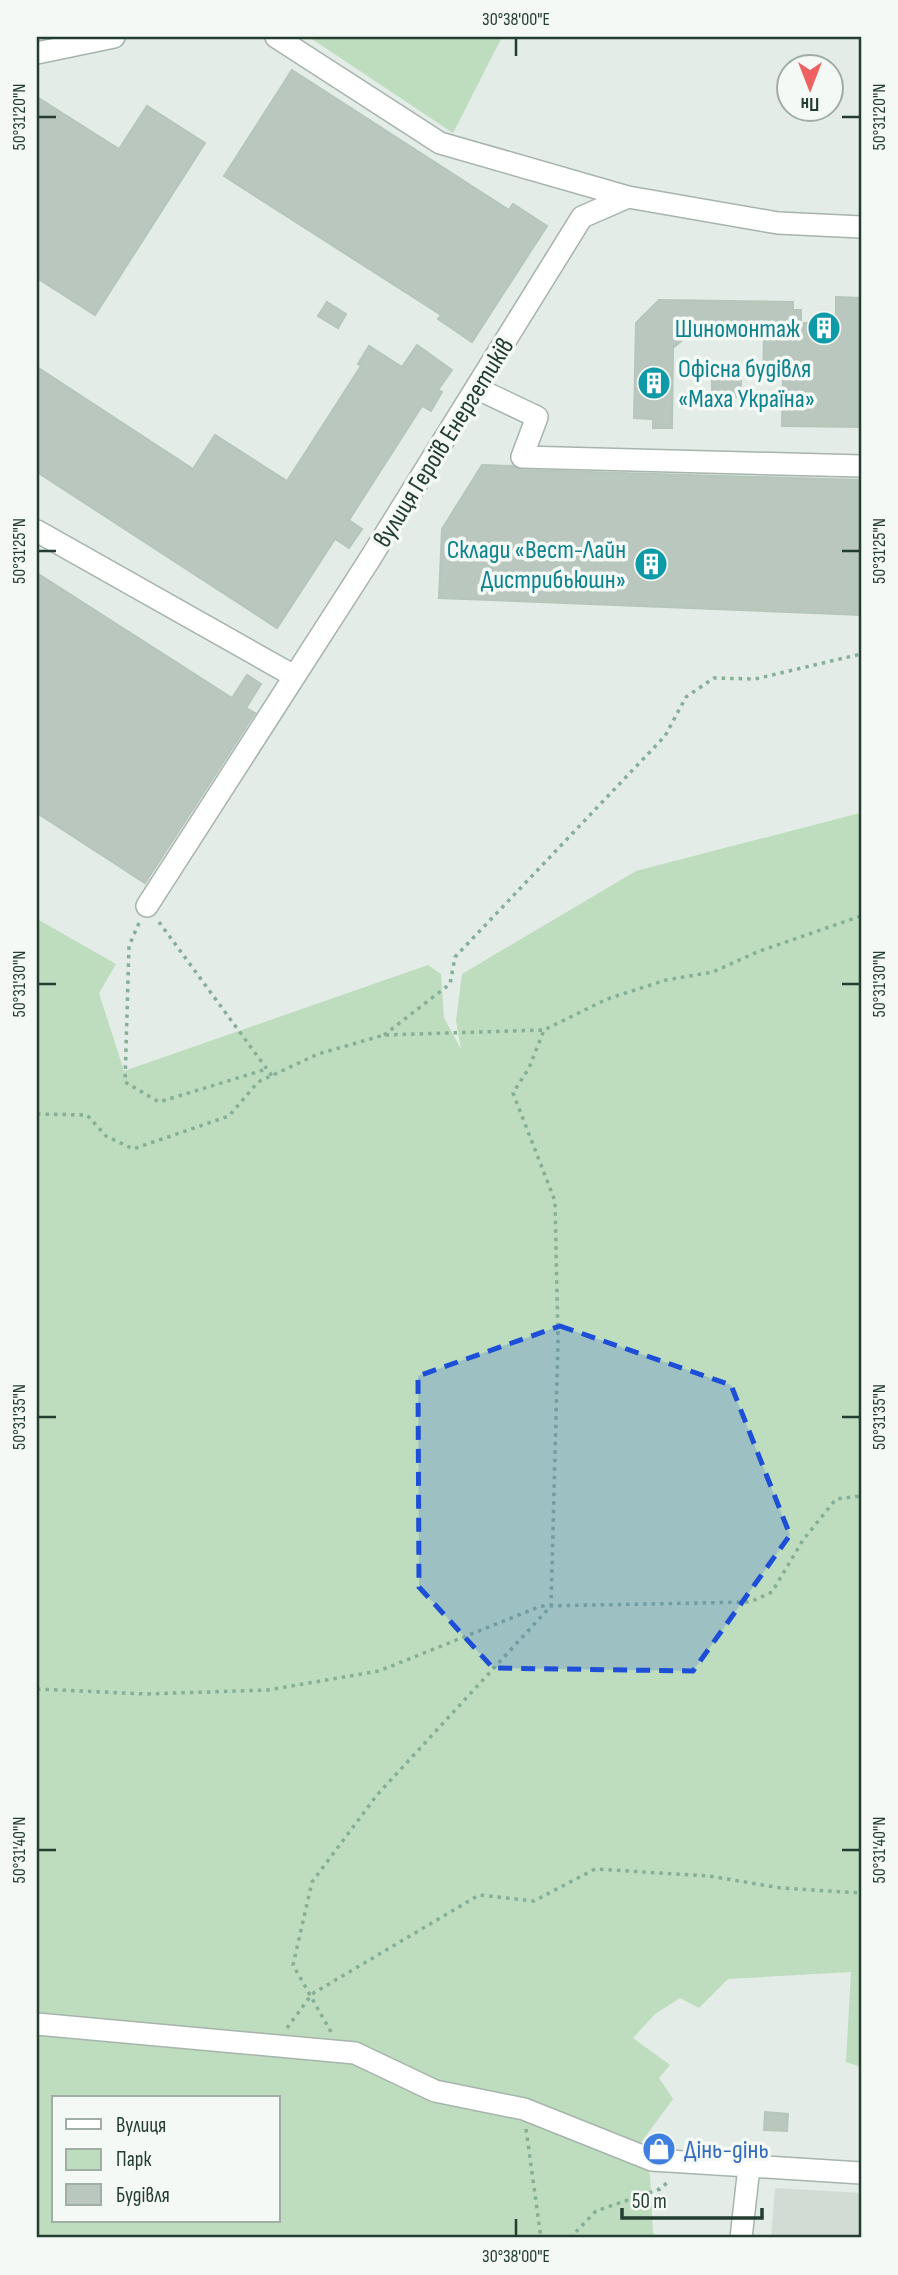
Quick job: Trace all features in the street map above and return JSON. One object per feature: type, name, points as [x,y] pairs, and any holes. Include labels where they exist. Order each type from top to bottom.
[{"type":"street","points":[[37,53],[114,37]]},
{"type":"street","points":[[276,37],[440,143],[628,197],[778,223],[861,227]]},
{"type":"street","name":"вулиця Героїв Енергетиків","points":[[147,906],[368,562],[582,216],[628,197]]},
{"type":"street","points":[[476,388],[537,417],[522,457],[861,466]]},
{"type":"street","points":[[37,531],[294,676]]},
{"type":"street","points":[[37,2024],[355,2053],[435,2091],[524,2109],[652,2160],[736,2163],[861,2173]]},
{"type":"street","points":[[736,2163],[741,2238]]},
{"type":"path","points":[[384,1035],[450,985],[455,957],[665,736],[685,697],[714,678],[755,679],[861,654]]},
{"type":"path","points":[[267,1069],[159,1102],[125,1082],[129,946],[147,906],[267,1069],[272,1076]]},
{"type":"path","points":[[37,1114],[87,1115],[106,1136],[133,1149],[229,1116],[258,1082],[318,1054],[384,1035],[544,1030],[607,999],[666,979],[713,972],[757,952],[861,916]]},
{"type":"path","points":[[341,2052],[312,1994],[293,1965],[312,1882],[377,1795],[551,1606],[558,1341],[555,1200],[513,1093],[528,1068],[544,1030]]},
{"type":"path","points":[[37,1689],[146,1694],[268,1690],[379,1671],[541,1606],[750,1602],[772,1592],[803,1541],[836,1499],[861,1496]]},
{"type":"path","points":[[275,2046],[312,1994],[479,1895],[534,1901],[595,1869],[709,1876],[780,1888],[861,1893]]},
{"type":"path","points":[[524,2109],[541,2238]]},
{"type":"path","points":[[570,2238],[596,2211],[660,2189],[694,2162]]},
{"type":"highlighted area","points":[[560,1326],[731,1385],[790,1535],[693,1671],[493,1668],[419,1587],[418,1376]]},
{"type":"shaded area","points":[[775,2188],[861,2193],[861,2238],[771,2238]]},
{"type":"green space","points":[[309,37],[502,37],[453,133]]},
{"type":"green space","points":[[860,813],[861,2067],[846,2062],[851,1972],[728,1979],[699,2008],[680,1998],[655,2014],[633,2038],[670,2065],[659,2078],[673,2099],[640,2144],[650,2176],[653,2233],[657,2238],[37,2238],[37,919],[116,964],[99,993],[124,1071],[428,965],[441,974],[444,1018],[461,1049],[456,1021],[462,974],[636,871]]},
{"type":"building","points":[[292,70],[509,210],[513,204],[547,226],[472,342],[438,319],[441,315],[224,176]]},
{"type":"building","points":[[37,97],[119,149],[147,106],[205,143],[95,315],[37,278]]},
{"type":"building","points":[[836,297],[861,298],[861,427],[782,426],[783,375],[763,374],[764,338],[686,337],[673,348],[672,428],[653,428],[653,419],[634,418],[636,323],[659,300],[793,302],[793,310],[801,310],[801,323],[836,323]]},
{"type":"building","points":[[327,302],[346,314],[338,328],[318,316]]},
{"type":"building","points":[[417,345],[452,370],[438,390],[442,392],[431,411],[422,406],[349,520],[362,529],[349,548],[335,539],[277,628],[37,472],[37,367],[193,469],[215,435],[287,481],[361,366],[358,364],[369,346],[402,367]]},
{"type":"building","points":[[712,373],[741,374],[741,397],[712,397]]},
{"type":"building","name":"Склади «Вест-Лайн Дистрибьюшн»","points":[[482,465],[513,466],[522,470],[861,480],[861,615],[439,598],[442,529]]},
{"type":"building","points":[[37,573],[232,698],[247,675],[261,684],[246,708],[255,713],[145,883],[37,813]]},
{"type":"building","points":[[765,2112],[788,2114],[787,2131],[764,2130]]},
{"type":"place","name":"Шиномонтаж","points":[[824,328]]},
{"type":"place","name":"Офісна будівля «Маха Україна»","points":[[654,383]]},
{"type":"place","name":"Склади «Вест-Лайн Дистрибьюшн»","points":[[651,564]]},
{"type":"place","name":"Дінь-дінь","points":[[659,2149]]}]
